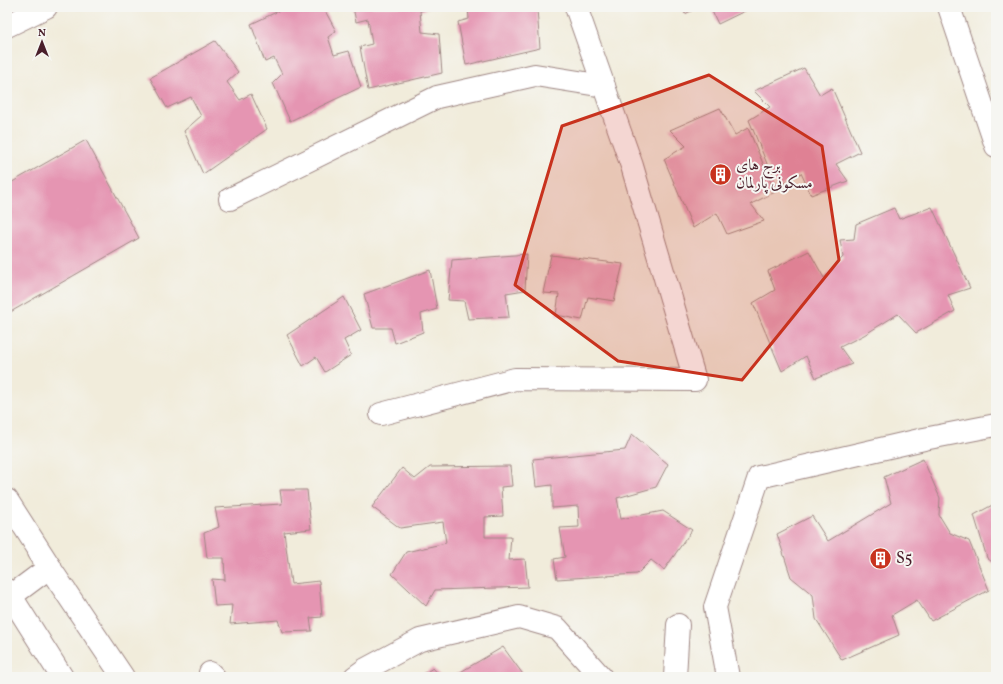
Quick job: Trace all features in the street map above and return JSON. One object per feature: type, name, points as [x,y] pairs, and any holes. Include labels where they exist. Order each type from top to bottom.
[{"type":"main road","points":[[7,26],[46,7]]},
{"type":"main road","points":[[381,414],[515,379],[695,380],[632,166],[576,7]]},
{"type":"main road","points":[[949,7],[996,146]]},
{"type":"main road","points":[[230,199],[437,98],[535,75],[604,86]]},
{"type":"main road","points":[[728,677],[715,607],[759,477],[924,438],[996,425]]},
{"type":"main road","points":[[7,500],[123,677]]},
{"type":"main road","points":[[7,507],[50,567]]},
{"type":"main road","points":[[50,567],[9,593],[62,677]]},
{"type":"main road","points":[[355,677],[366,669],[420,640],[519,617],[556,628],[601,677]]},
{"type":"main road","points":[[675,677],[678,625]]},
{"type":"highlighted area","points":[[709,75],[822,146],[839,260],[742,380],[618,361],[515,285],[562,126]]},
{"type":"building","points":[[287,7],[323,7],[336,31],[328,37],[334,55],[349,51],[361,87],[290,121],[273,83],[282,74],[274,58],[265,62],[251,24]]},
{"type":"building","points":[[353,7],[432,7],[420,11],[422,32],[439,34],[442,73],[368,90],[360,47],[372,44],[368,19],[356,22]]},
{"type":"building","points":[[468,7],[524,7],[537,9],[540,48],[466,65],[458,22],[469,19]]},
{"type":"building","points":[[682,7],[699,7],[685,14]]},
{"type":"building","points":[[710,7],[753,7],[718,24]]},
{"type":"building","points":[[215,41],[238,72],[227,82],[240,100],[251,94],[267,129],[203,174],[184,131],[201,116],[191,97],[167,108],[150,78]]},
{"type":"building","points":[[804,68],[820,95],[832,88],[860,152],[836,164],[848,181],[811,195],[801,173],[777,188],[749,120],[770,107],[754,91]]},
{"type":"building","name":"برج های مسکونی پارلمان","points":[[720,108],[735,135],[748,128],[775,192],[751,204],[764,221],[727,234],[717,213],[693,228],[664,159],[686,146],[670,130]]},
{"type":"building","points":[[86,140],[139,238],[7,314],[7,185]]},
{"type":"building","points":[[932,207],[970,288],[948,295],[955,311],[916,333],[898,314],[864,335],[840,347],[852,364],[816,378],[806,356],[782,371],[753,303],[775,290],[768,271],[809,251],[824,278],[843,257],[840,240],[854,239],[856,224],[894,208],[899,219]]},
{"type":"building","points":[[527,254],[525,290],[506,293],[509,317],[468,319],[464,301],[448,300],[452,260]]},
{"type":"building","points":[[551,255],[623,264],[614,301],[588,297],[582,320],[556,315],[559,294],[543,293]]},
{"type":"building","points":[[430,270],[437,309],[421,314],[423,332],[395,343],[391,328],[373,328],[364,294]]},
{"type":"building","points":[[344,297],[361,330],[344,340],[351,355],[325,372],[316,357],[303,366],[287,335]]},
{"type":"building","points":[[632,434],[668,464],[656,487],[617,498],[621,519],[663,511],[692,530],[664,570],[651,560],[637,574],[557,579],[554,559],[565,557],[560,528],[579,527],[578,506],[552,508],[552,485],[536,487],[533,459],[625,450]]},
{"type":"building","name":"S5","points":[[923,459],[940,498],[939,515],[950,533],[969,541],[989,590],[931,621],[917,600],[892,615],[899,635],[842,660],[816,619],[813,595],[791,577],[777,534],[812,516],[828,541],[891,503],[884,477]]},
{"type":"building","points":[[510,466],[512,486],[501,487],[503,516],[485,517],[485,537],[511,537],[509,560],[525,559],[528,587],[435,590],[426,606],[392,574],[406,552],[446,543],[443,522],[400,528],[372,507],[402,468],[415,479],[430,467]]},
{"type":"building","points":[[280,490],[307,490],[311,529],[284,532],[291,584],[319,581],[322,617],[310,618],[312,631],[282,632],[278,620],[230,624],[232,605],[215,606],[212,579],[225,580],[224,558],[207,558],[204,533],[219,527],[215,508],[282,504]]},
{"type":"building","points":[[996,503],[996,565],[987,558],[974,515]]},
{"type":"building","points":[[503,647],[525,677],[452,677]]},
{"type":"building","points":[[433,668],[441,677],[418,677]]},
{"type":"place","name":"برج های مسکونی پارلمان","points":[[720,175]]},
{"type":"place","name":"S5","points":[[881,559]]}]
